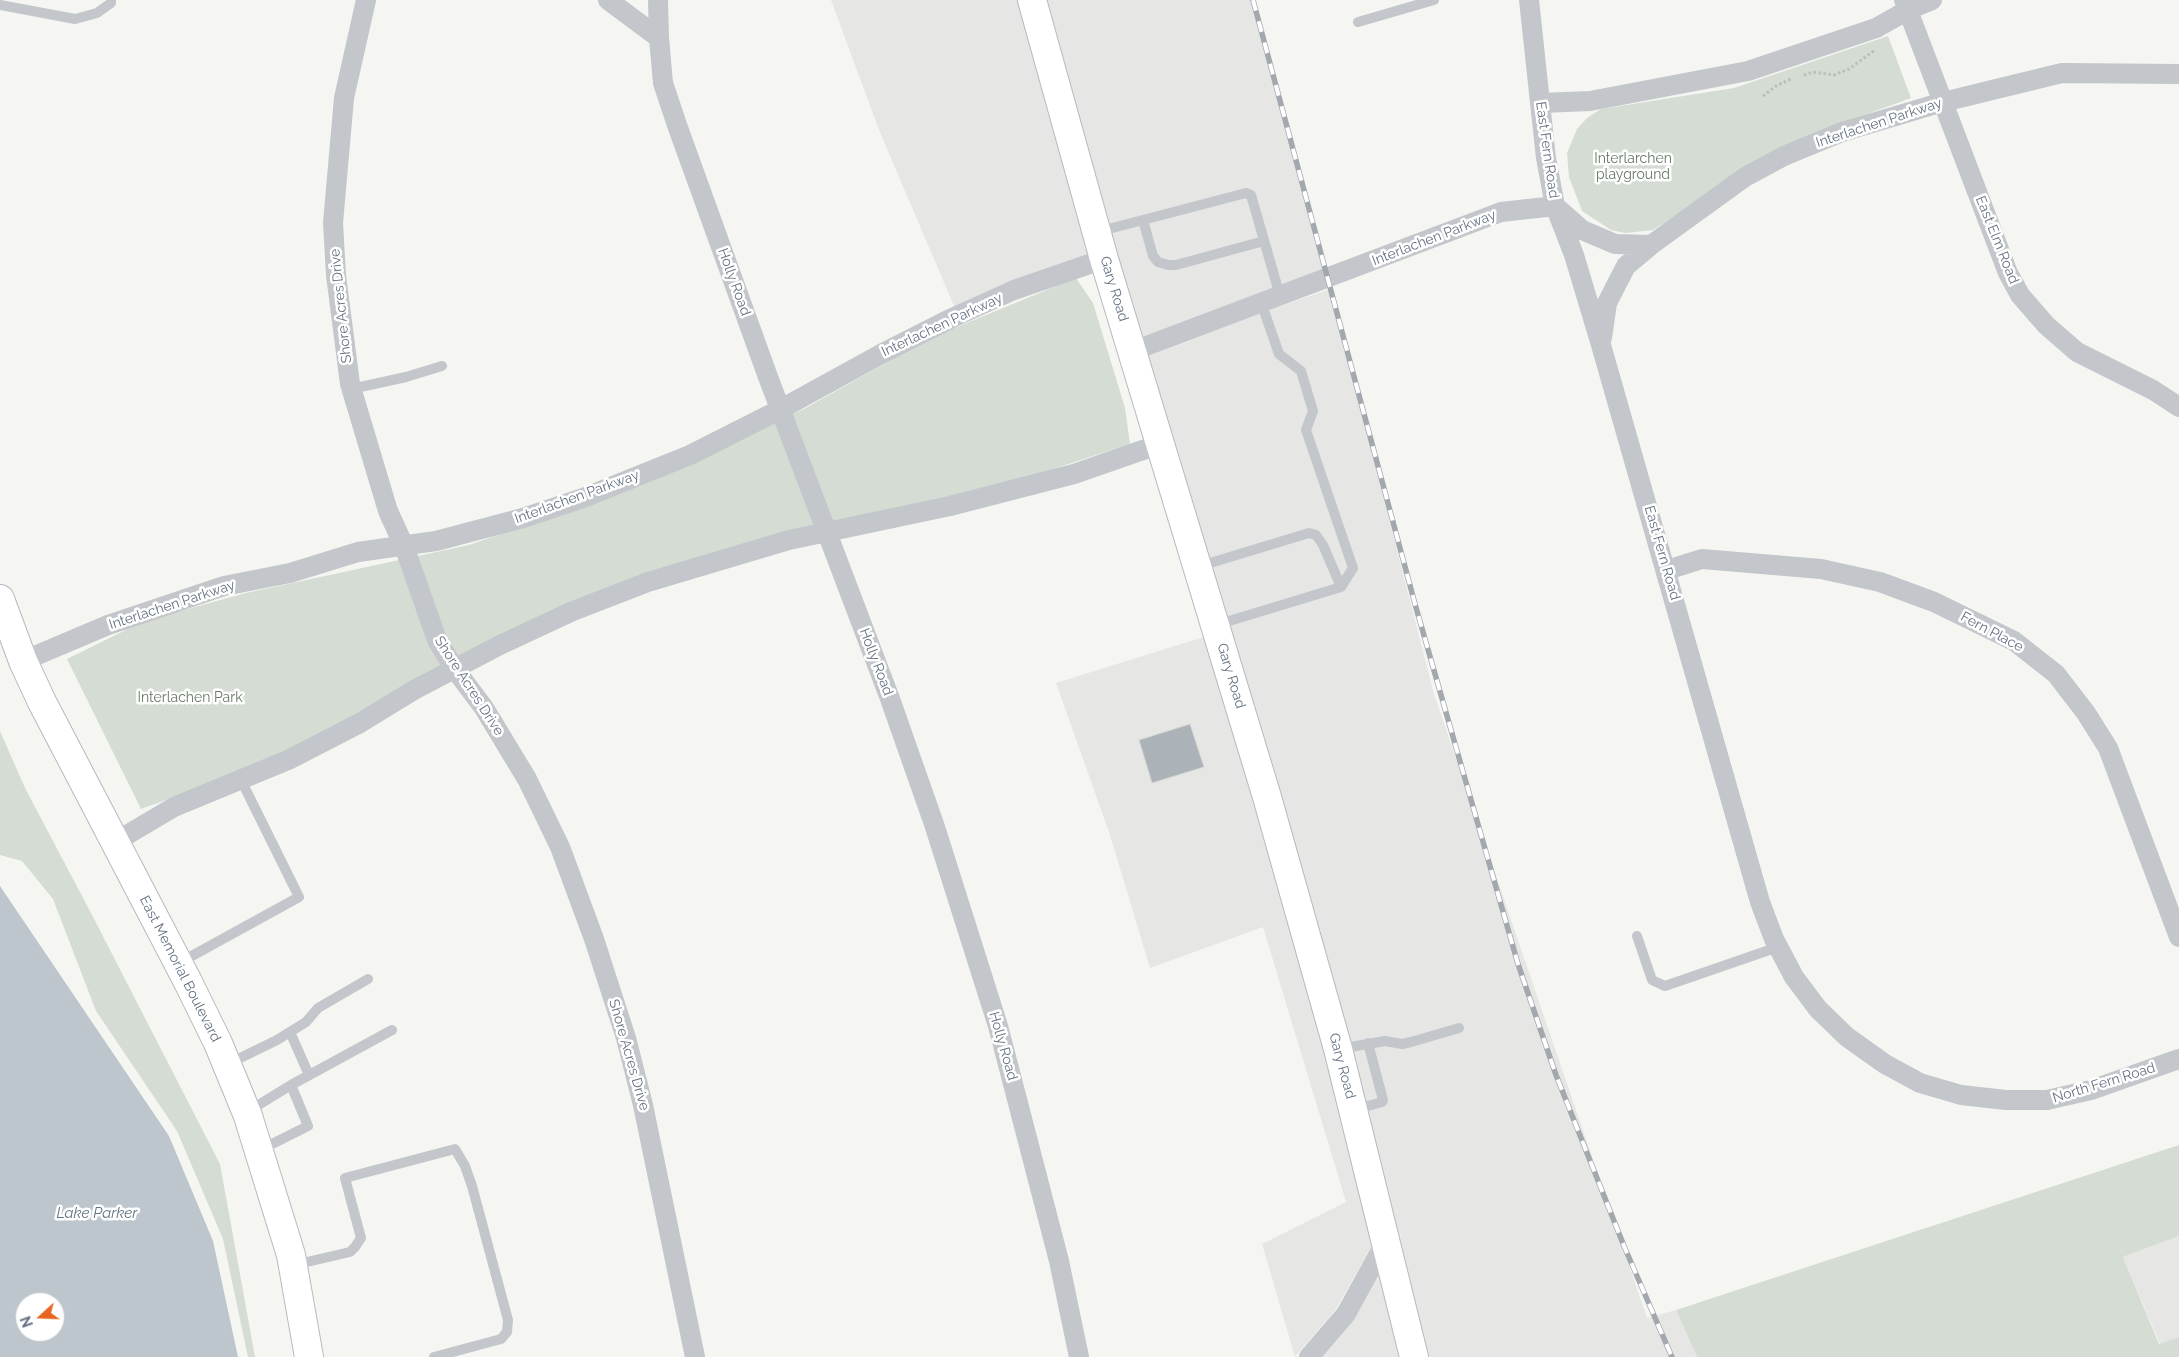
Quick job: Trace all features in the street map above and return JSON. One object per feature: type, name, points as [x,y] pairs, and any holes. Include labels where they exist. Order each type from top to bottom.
[{"type":"main road","name":"Gary Road","points":[[1032,0],[1104,259],[1267,797],[1338,1049],[1414,1357]]},
{"type":"main road","name":"East Memorial Boulevard","points":[[0,599],[23,661],[178,964],[227,1065],[260,1150],[293,1266],[309,1357]]},
{"type":"street","name":"Shore Acres Drive","points":[[366,0],[344,98],[333,223],[341,327],[352,389],[388,510],[404,546],[437,640],[454,668],[484,708],[527,779],[560,847],[594,939],[626,1038],[643,1105],[695,1357]]},
{"type":"street","points":[[608,0],[659,38]]},
{"type":"street","name":"Holly Road","points":[[658,0],[663,83],[781,410],[889,696],[974,947],[1030,1146],[1059,1261],[1079,1357]]},
{"type":"street","name":"East Fern Road","points":[[1529,0],[1546,158],[1555,206],[1574,255],[1601,345],[1667,570],[1760,902],[1778,947],[1794,977],[1818,1009],[1848,1037],[1885,1064]]},
{"type":"street","points":[[1541,103],[1590,101],[1748,71],[1876,28],[1906,5],[1932,0]]},
{"type":"street","name":"East Elm Road","points":[[1906,5],[2008,273],[2020,295],[2046,325],[2077,352],[2153,390],[2179,407]]},
{"type":"street","name":"Interlachen Parkway","points":[[1601,345],[1606,303],[1626,266],[1651,245],[1745,177],[1784,156],[1842,132],[1943,102],[2062,73],[2179,74]]},
{"type":"street","points":[[1555,206],[1582,230],[1615,244],[1651,245]]},
{"type":"street","name":"Interlachen Parkway","points":[[1133,351],[1502,212],[1555,206]]},
{"type":"street","name":"Interlachen Parkway","points":[[23,661],[108,625],[224,586],[290,574],[358,552],[436,541],[523,518],[582,498],[690,455],[781,410],[881,354],[952,318],[1014,290],[1104,259]]},
{"type":"street","points":[[115,842],[174,807],[288,760],[360,723],[454,668],[573,611],[648,582],[719,559],[827,531],[950,506],[1074,474],[1160,444]]},
{"type":"street","name":"Fern Place","points":[[1667,570],[1702,559],[1821,569],[1880,582],[1934,602],[2014,641],[2056,674],[2086,712],[2108,748],[2179,937]]},
{"type":"street","name":"North Fern Road","points":[[1885,1064],[1920,1083],[1961,1094],[2006,1100],[2047,1100],[2091,1090],[2179,1059]]},
{"type":"street","points":[[1309,1357],[1346,1314],[1386,1241]]},
{"type":"lane","points":[[0,5],[75,19],[97,13],[110,3],[111,0]]},
{"type":"lane","points":[[1358,22],[1434,0]]},
{"type":"lane","points":[[1097,232],[1246,193],[1251,195],[1264,241],[1270,299],[1279,354],[1301,371],[1313,411],[1306,430],[1353,568],[1341,587],[1215,625]]},
{"type":"lane","points":[[1143,220],[1153,256],[1158,262],[1168,265],[1176,266],[1264,241]]},
{"type":"lane","points":[[352,389],[406,377],[442,366]]},
{"type":"lane","points":[[1197,567],[1309,533],[1316,535],[1324,545],[1341,587]]},
{"type":"lane","points":[[178,964],[299,898],[241,780]]},
{"type":"lane","points":[[1637,936],[1652,980],[1665,986],[1778,947]]},
{"type":"lane","points":[[227,1065],[290,1032],[306,1022],[318,1008],[368,979]]},
{"type":"lane","points":[[1338,1049],[1384,1041],[1402,1044],[1459,1028]]},
{"type":"lane","points":[[246,1112],[290,1085],[392,1030]]},
{"type":"lane","points":[[290,1032],[309,1075]]},
{"type":"lane","points":[[1354,1111],[1382,1102],[1383,1100],[1368,1043]]},
{"type":"lane","points":[[260,1150],[308,1126],[290,1085]]},
{"type":"lane","points":[[293,1266],[343,1254],[355,1248],[361,1238],[345,1178],[455,1149],[465,1166],[472,1186],[508,1320],[507,1332],[501,1339],[434,1357]]},
{"type":"path","points":[[1763,96],[1776,86],[1798,76],[1813,72],[1834,75],[1849,69],[1875,49],[1883,46]]},
{"type":"shaded area","points":[[831,0],[1020,0],[1091,253],[954,306],[879,130]]},
{"type":"shaded area","points":[[1043,0],[1254,0],[1325,270],[1140,338]]},
{"type":"shaded area","points":[[1330,289],[1434,694],[1647,1318],[1676,1310],[1697,1357],[1426,1357],[1398,1241],[1401,1236],[1396,1234],[1146,357]]},
{"type":"shaded area","points":[[1207,636],[1325,1046],[1375,1240],[1336,1309],[1295,1357],[1262,1244],[1346,1202],[1263,927],[1150,968],[1110,835],[1056,683]]},
{"type":"shaded area","points":[[2179,1236],[2179,1337],[2160,1344],[2123,1257]]},
{"type":"shaded area","points":[[1382,1270],[1403,1357],[1322,1357],[1354,1320]]},
{"type":"green space","name":"Interlarchen playground","points":[[1888,36],[1911,98],[1826,129],[1653,230],[1625,233],[1611,230],[1582,211],[1569,177],[1567,153],[1577,129],[1587,118],[1601,109],[1734,88]]},
{"type":"green space","name":"Interlachen Park","points":[[1076,278],[1093,303],[1125,408],[1130,444],[1001,486],[653,575],[332,730],[232,776],[141,809],[67,659],[144,621],[246,593],[469,545],[606,498],[804,409],[930,338]]},
{"type":"green space","points":[[0,731],[25,788],[220,1164],[255,1357],[248,1357],[223,1239],[177,1131],[96,1011],[53,899],[22,861],[0,855]]},
{"type":"green space","points":[[2179,1145],[2179,1236],[2123,1257],[2159,1344],[2179,1337],[2179,1357],[1697,1357],[1676,1310]]},
{"type":"water","name":"Lake Parker","points":[[0,886],[169,1136],[213,1241],[238,1357],[0,1357]]},
{"type":"building","points":[[1190,724],[1204,767],[1152,783],[1139,740]]},
{"type":"railway","points":[[1253,0],[1415,604],[1518,964],[1556,1075],[1624,1246],[1672,1357]]}]
